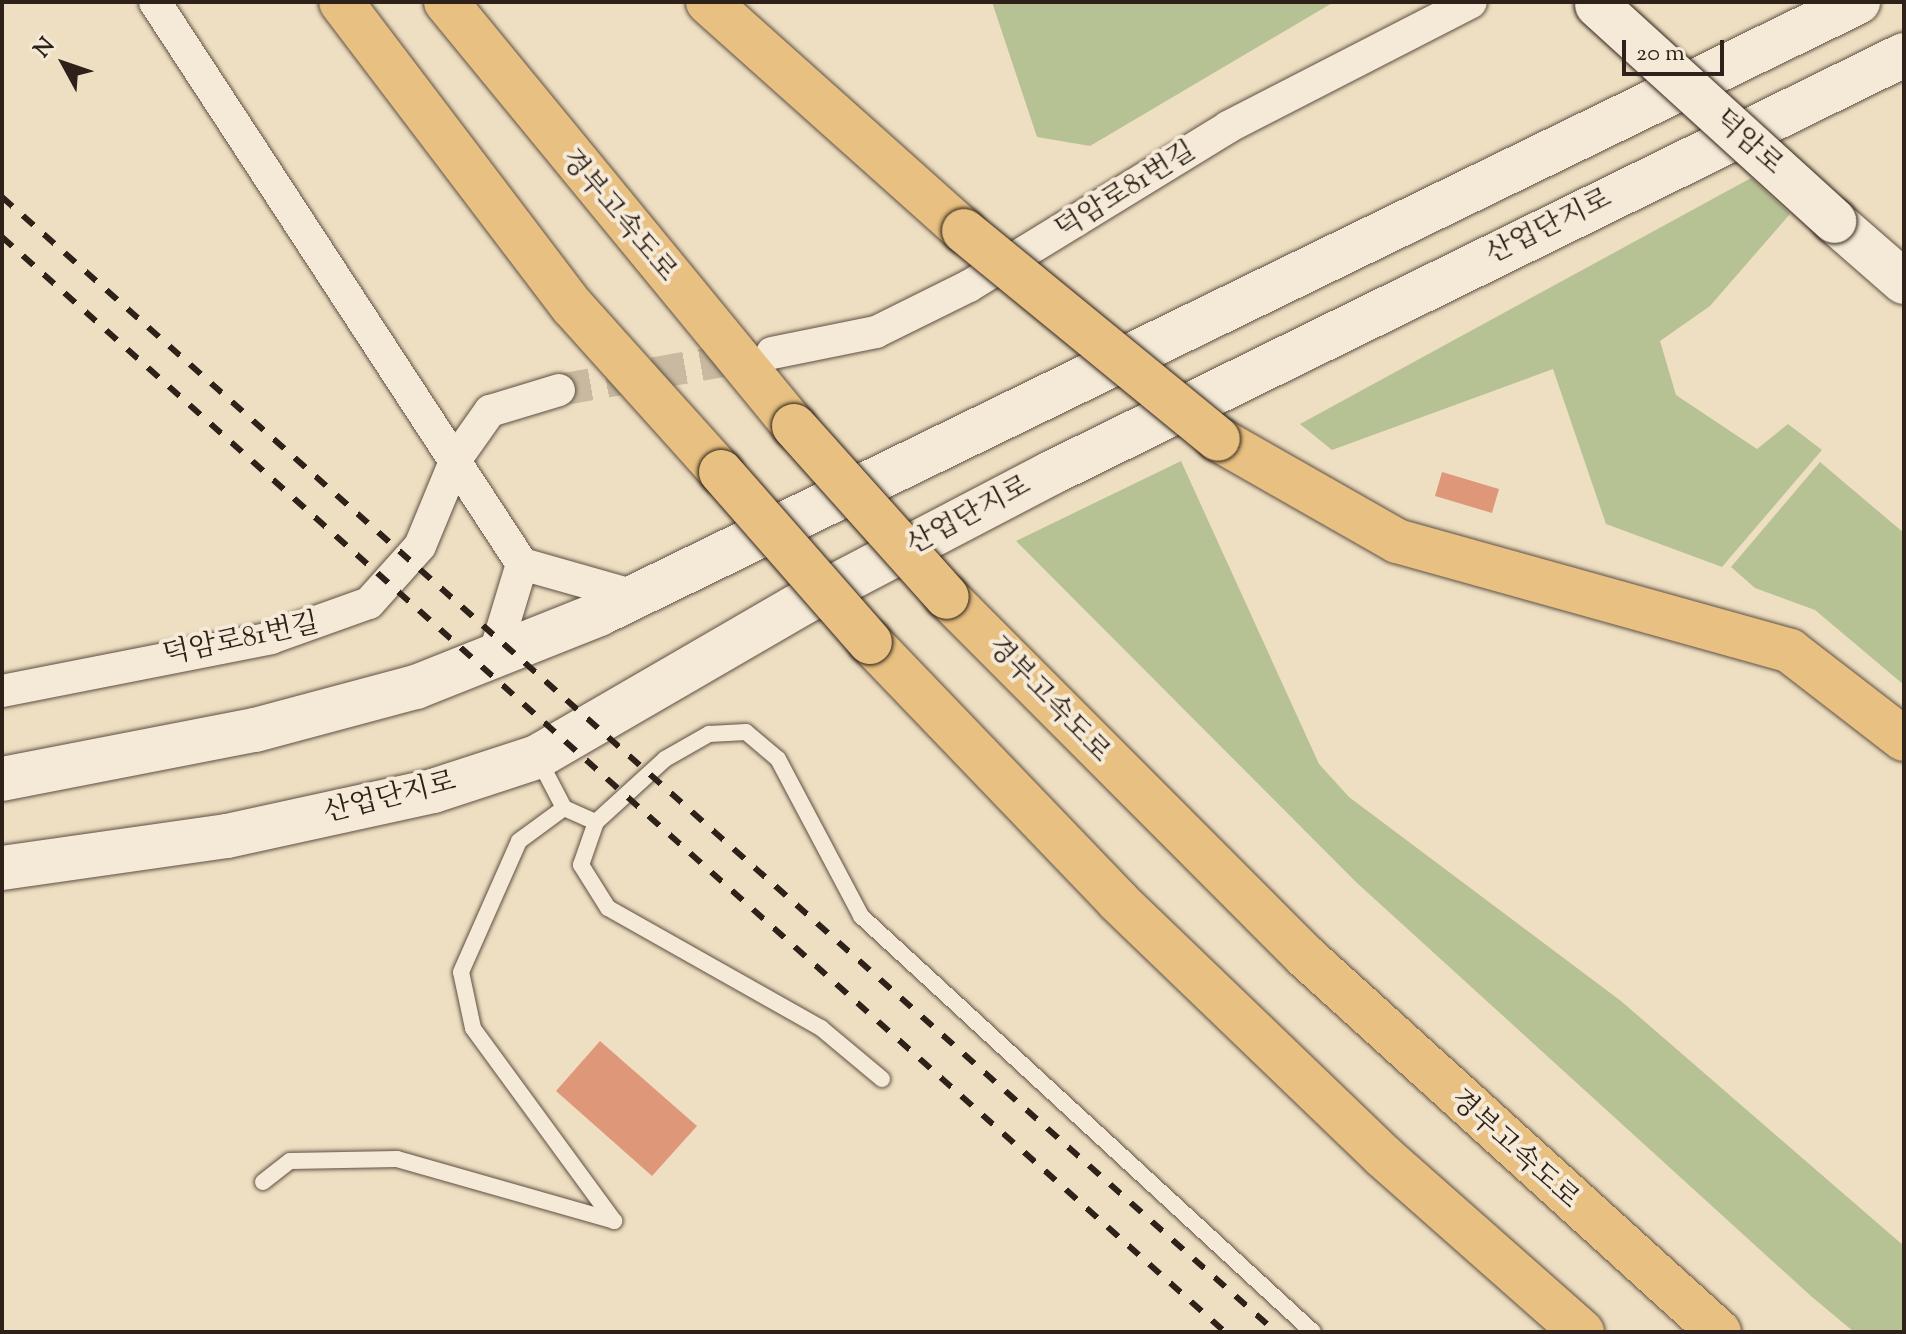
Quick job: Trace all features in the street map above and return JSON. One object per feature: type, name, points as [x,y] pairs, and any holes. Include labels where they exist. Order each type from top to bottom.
[{"type":"highway","points":[[341,2],[572,306],[870,642],[1129,912],[1383,1156],[1582,1332]]},
{"type":"highway","name":"경부고속도로","points":[[446,2],[794,426],[947,597],[1306,957],[1719,1332]]},
{"type":"highway","points":[[708,2],[964,231],[1218,439],[1397,541],[1790,651],[1904,739]]},
{"type":"main road","points":[[2,779],[255,730],[416,687],[494,656],[635,596],[1858,2]]},
{"type":"main road","name":"덕암로","points":[[1595,4],[1904,282]]},
{"type":"main road","name":"산업단지로","points":[[2,868],[227,836],[433,791],[537,757],[806,601],[1051,473],[1904,55]]},
{"type":"street","points":[[155,2],[522,564],[635,596]]},
{"type":"street","name":"덕암로81번길","points":[[772,353],[876,332],[969,286],[1228,127],[1471,2]]},
{"type":"street","name":"덕암로81번길","points":[[2,691],[271,638],[369,603],[420,546],[456,459],[490,411],[559,390]]},
{"type":"street","points":[[494,656],[522,564]]},
{"type":"lane","points":[[882,1079],[821,1028],[608,908],[581,865],[596,822],[665,759],[709,734],[746,732],[778,759],[861,916],[1313,1332]]},
{"type":"lane","points":[[537,757],[564,808],[596,822]]},
{"type":"lane","points":[[263,1182],[290,1161],[397,1159],[614,1221],[473,1028],[461,972],[519,841],[564,808]]},
{"type":"green space","points":[[992,2],[1334,2],[1090,146],[1037,137]]},
{"type":"green space","points":[[1751,178],[1790,214],[1710,306],[1660,341],[1676,395],[1757,449],[1788,424],[1822,450],[1722,567],[1606,524],[1553,369],[1332,450],[1300,424]]},
{"type":"green space","points":[[1181,461],[1319,764],[1349,797],[1621,1001],[1904,1246],[1904,1332],[1854,1332],[1812,1297],[1357,883],[1016,541]]},
{"type":"green space","points":[[1820,462],[1904,533],[1904,685],[1815,610],[1755,588],[1731,567]]},
{"type":"building","points":[[1442,472],[1499,489],[1492,513],[1435,496]]},
{"type":"building","points":[[600,1041],[697,1126],[652,1176],[556,1091]]},
{"type":"tunnel","points":[[559,390],[757,355]]},
{"type":"railway","points":[[2,197],[1276,1332]]},
{"type":"railway","points":[[2,237],[1225,1332]]}]
